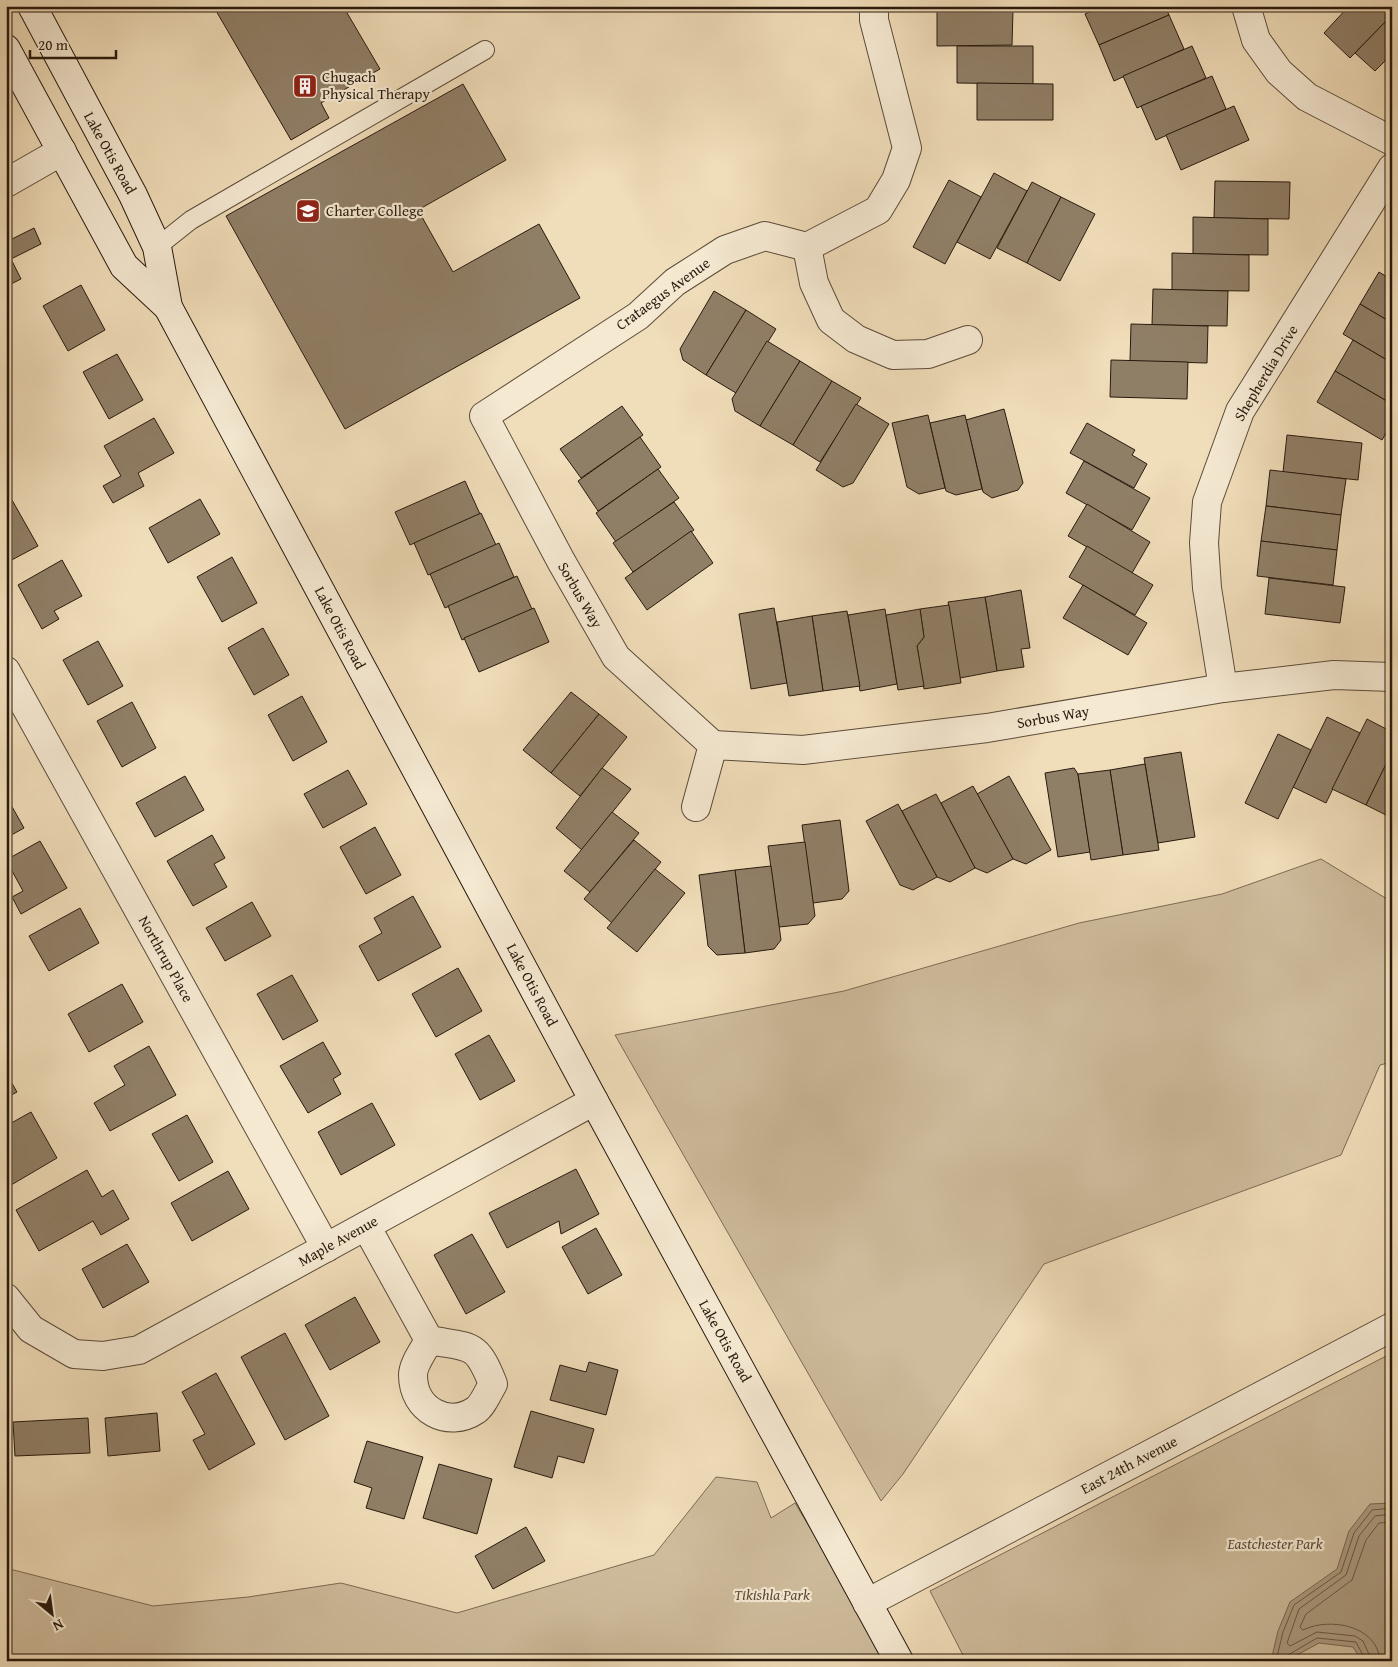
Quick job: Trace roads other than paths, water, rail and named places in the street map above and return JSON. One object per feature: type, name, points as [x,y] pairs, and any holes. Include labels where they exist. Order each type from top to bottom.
[{"type":"street","name":"Lake Otis Road","points":[[32,6],[134,195],[157,247],[168,307],[594,1101],[899,1661]]},
{"type":"street","points":[[874,6],[874,20],[907,148],[896,180],[878,210],[807,246],[814,283],[831,320],[856,340],[893,355],[928,354],[968,340]]},
{"type":"street","points":[[1246,6],[1256,40],[1280,72],[1307,97],[1392,141]]},
{"type":"street","name":"Lake Otis Road","points":[[6,49],[124,266],[168,307]]},
{"type":"street","points":[[6,183],[62,151]]},
{"type":"street","name":"Shepherdia Drive","points":[[1223,688],[1206,588],[1204,543],[1206,502],[1240,411],[1392,168]]},
{"type":"street","name":"Crataegus Avenue","points":[[484,416],[638,316],[675,282],[725,250],[765,236],[807,246]]},
{"type":"street","name":"Sorbus Way","points":[[484,416],[561,561],[616,657],[713,746],[803,750],[987,728],[1223,688],[1334,675],[1392,677]]},
{"type":"street","name":"Northrup Place","points":[[6,671],[326,1248]]},
{"type":"street","points":[[696,807],[713,746]]},
{"type":"street","name":"Maple Avenue","points":[[6,1298],[31,1329],[74,1354],[103,1356],[139,1350],[594,1101]]},
{"type":"street","points":[[366,1226],[429,1340]]},
{"type":"street","name":"East 24th Avenue","points":[[867,1603],[1392,1327]]},
{"type":"lane","points":[[157,247],[191,220],[485,50]]},
{"type":"water","points":[[1392,1503],[1392,1661],[1362,1661],[1353,1647],[1319,1643],[1286,1661],[1271,1661],[1278,1631],[1290,1602],[1337,1569],[1349,1531],[1370,1504]]},
{"type":"place","name":"Chugach Physical Therapy","points":[[305,86]]},
{"type":"place","name":"Charter College","points":[[308,211]]},
{"type":"park label","name":"Eastchester Park","points":[[1275,1544]]},
{"type":"park label","name":"Tikishla Park","points":[[772,1595]]}]
